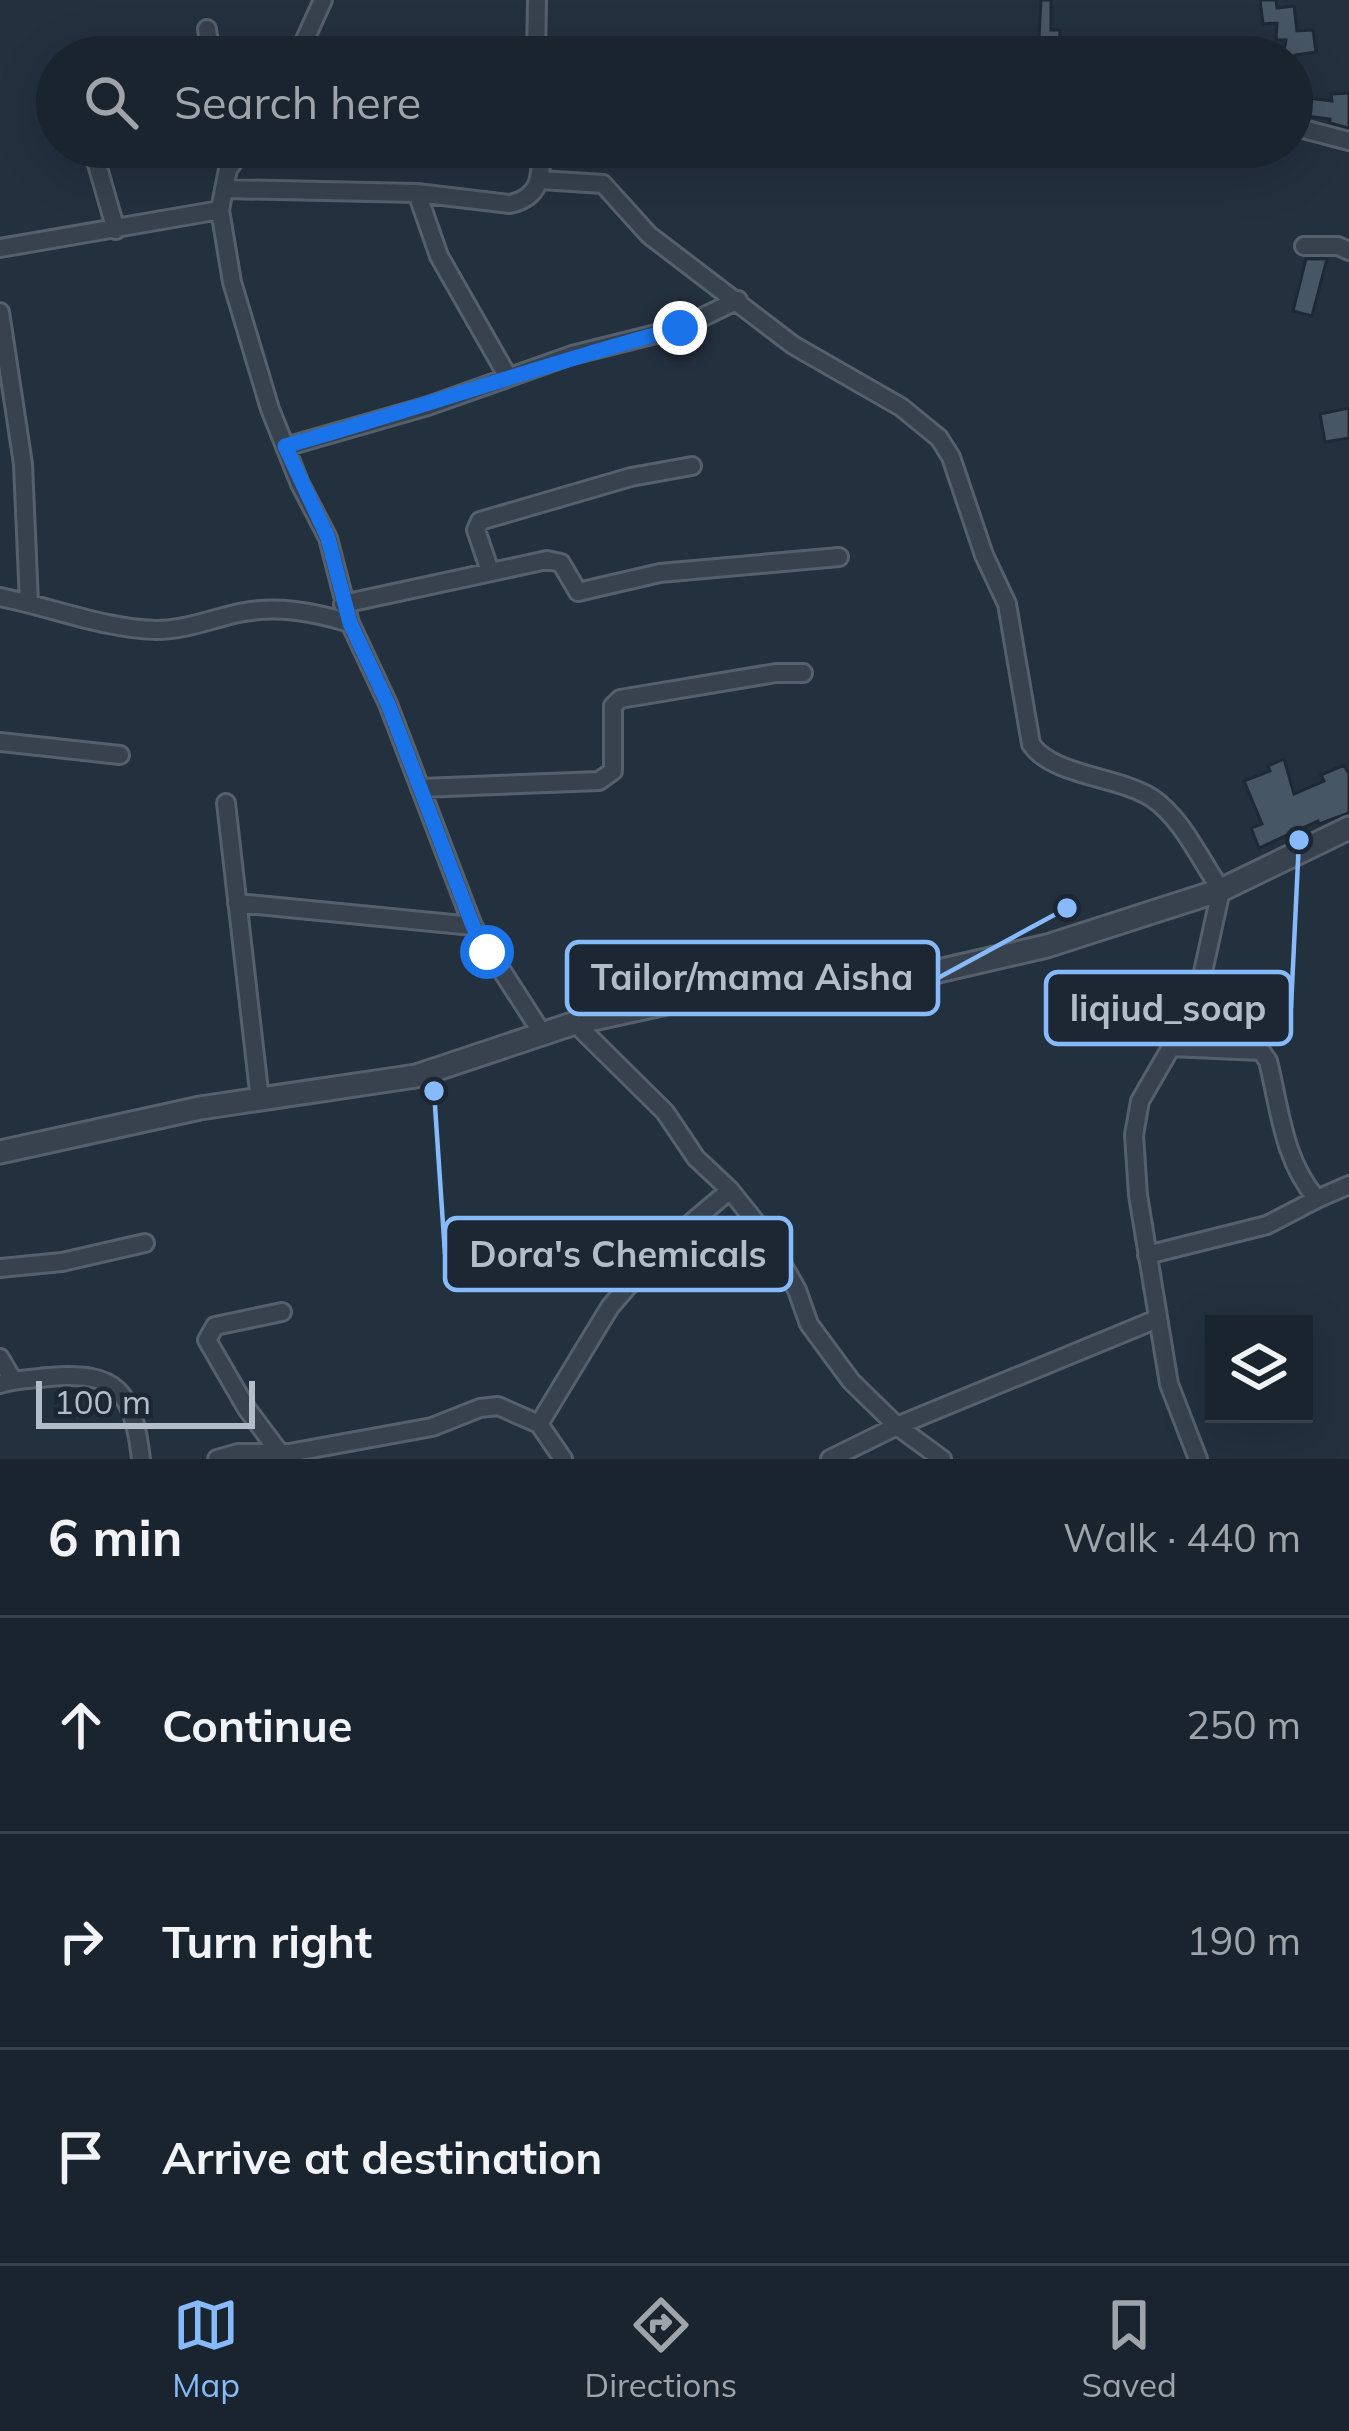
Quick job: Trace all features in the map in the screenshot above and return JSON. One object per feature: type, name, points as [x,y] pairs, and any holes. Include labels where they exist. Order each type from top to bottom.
[{"type":"street","points":[[307,36],[323,0]]},
{"type":"street","points":[[536,36],[537,0]]},
{"type":"street","points":[[207,29],[208,36]]},
{"type":"street","points":[[1313,131],[1349,141]]},
{"type":"street","points":[[98,168],[116,230]]},
{"type":"street","points":[[224,189],[417,193],[510,204],[524,201],[541,180],[541,168]]},
{"type":"street","points":[[228,169],[220,210],[232,282],[285,446],[328,538],[350,623],[388,704],[473,926],[542,1033]]},
{"type":"street","points":[[541,180],[603,184],[649,235],[793,345],[901,407],[939,438],[951,457],[1006,604],[1031,744],[1046,760],[1118,782],[1155,800],[1177,822],[1221,890],[1196,1004],[1140,1101],[1134,1135],[1147,1255],[1169,1384],[1198,1459]]},
{"type":"street","points":[[417,193],[439,256],[508,377]]},
{"type":"street","points":[[0,248],[220,210]]},
{"type":"street","points":[[1304,246],[1338,246],[1349,251]]},
{"type":"street","points":[[285,446],[428,406],[572,355],[680,328],[737,300]]},
{"type":"street","points":[[0,311],[23,464],[28,603]]},
{"type":"street","points":[[490,571],[476,530],[480,520],[631,477],[692,466]]},
{"type":"street","points":[[343,604],[556,560],[578,592],[660,573],[839,557]]},
{"type":"street","points":[[0,597],[153,630],[273,609],[311,611],[350,623]]},
{"type":"street","points":[[421,788],[599,781],[614,771],[614,706],[620,699],[776,673],[803,673]]},
{"type":"street","points":[[0,742],[120,755]]},
{"type":"street","points":[[226,803],[260,1100]]},
{"type":"street","points":[[0,1152],[146,1118],[416,1076],[575,1023],[686,999],[934,972],[1134,921],[1221,890],[1349,828]]},
{"type":"street","points":[[237,903],[473,926]]},
{"type":"street","points":[[575,1023],[664,1112],[696,1158],[730,1190],[766,1235],[817,1338],[851,1381],[897,1426],[942,1459]]},
{"type":"street","points":[[1170,1047],[1261,1051],[1268,1061],[1291,1160],[1317,1199]]},
{"type":"street","points":[[1147,1255],[1267,1225],[1349,1185]]},
{"type":"street","points":[[539,1424],[610,1307],[658,1251],[730,1190]]},
{"type":"street","points":[[0,1268],[62,1262],[145,1243]]},
{"type":"street","points":[[280,1453],[247,1409],[207,1340],[215,1327],[282,1312]]},
{"type":"street","points":[[830,1459],[897,1426],[1157,1319]]},
{"type":"street","points":[[0,1358],[6,1382],[86,1374],[118,1389],[127,1402],[141,1459]]},
{"type":"street","points":[[218,1459],[432,1427],[498,1406],[539,1424],[562,1459]]},
{"type":"building","points":[[1041,0],[1051,0],[1051,30],[1060,30],[1060,36],[1039,36]]},
{"type":"building","points":[[1260,0],[1276,0],[1277,8],[1294,6],[1297,31],[1313,30],[1316,52],[1313,36],[1276,36],[1277,23],[1263,24]]},
{"type":"building","points":[[1349,93],[1349,128],[1313,117],[1313,99],[1332,101],[1331,94]]},
{"type":"building","points":[[1306,259],[1327,259],[1312,316],[1293,311]]},
{"type":"building","points":[[1349,408],[1349,438],[1325,442],[1320,414]]},
{"type":"building","points":[[1284,759],[1294,794],[1324,781],[1321,775],[1344,765],[1349,774],[1349,813],[1318,821],[1259,848],[1251,828],[1262,824],[1244,781],[1270,771],[1268,766]]},
{"type":"place","name":"liqiud_soap","points":[[1299,840]]},
{"type":"place","name":"Tailor/mama Aisha","points":[[1067,908]]},
{"type":"place","name":"Dora's Chemicals","points":[[434,1091]]},
{"type":"route","points":[[487,952],[388,704],[350,623],[328,538],[285,446],[428,406],[572,355],[680,328]]}]
